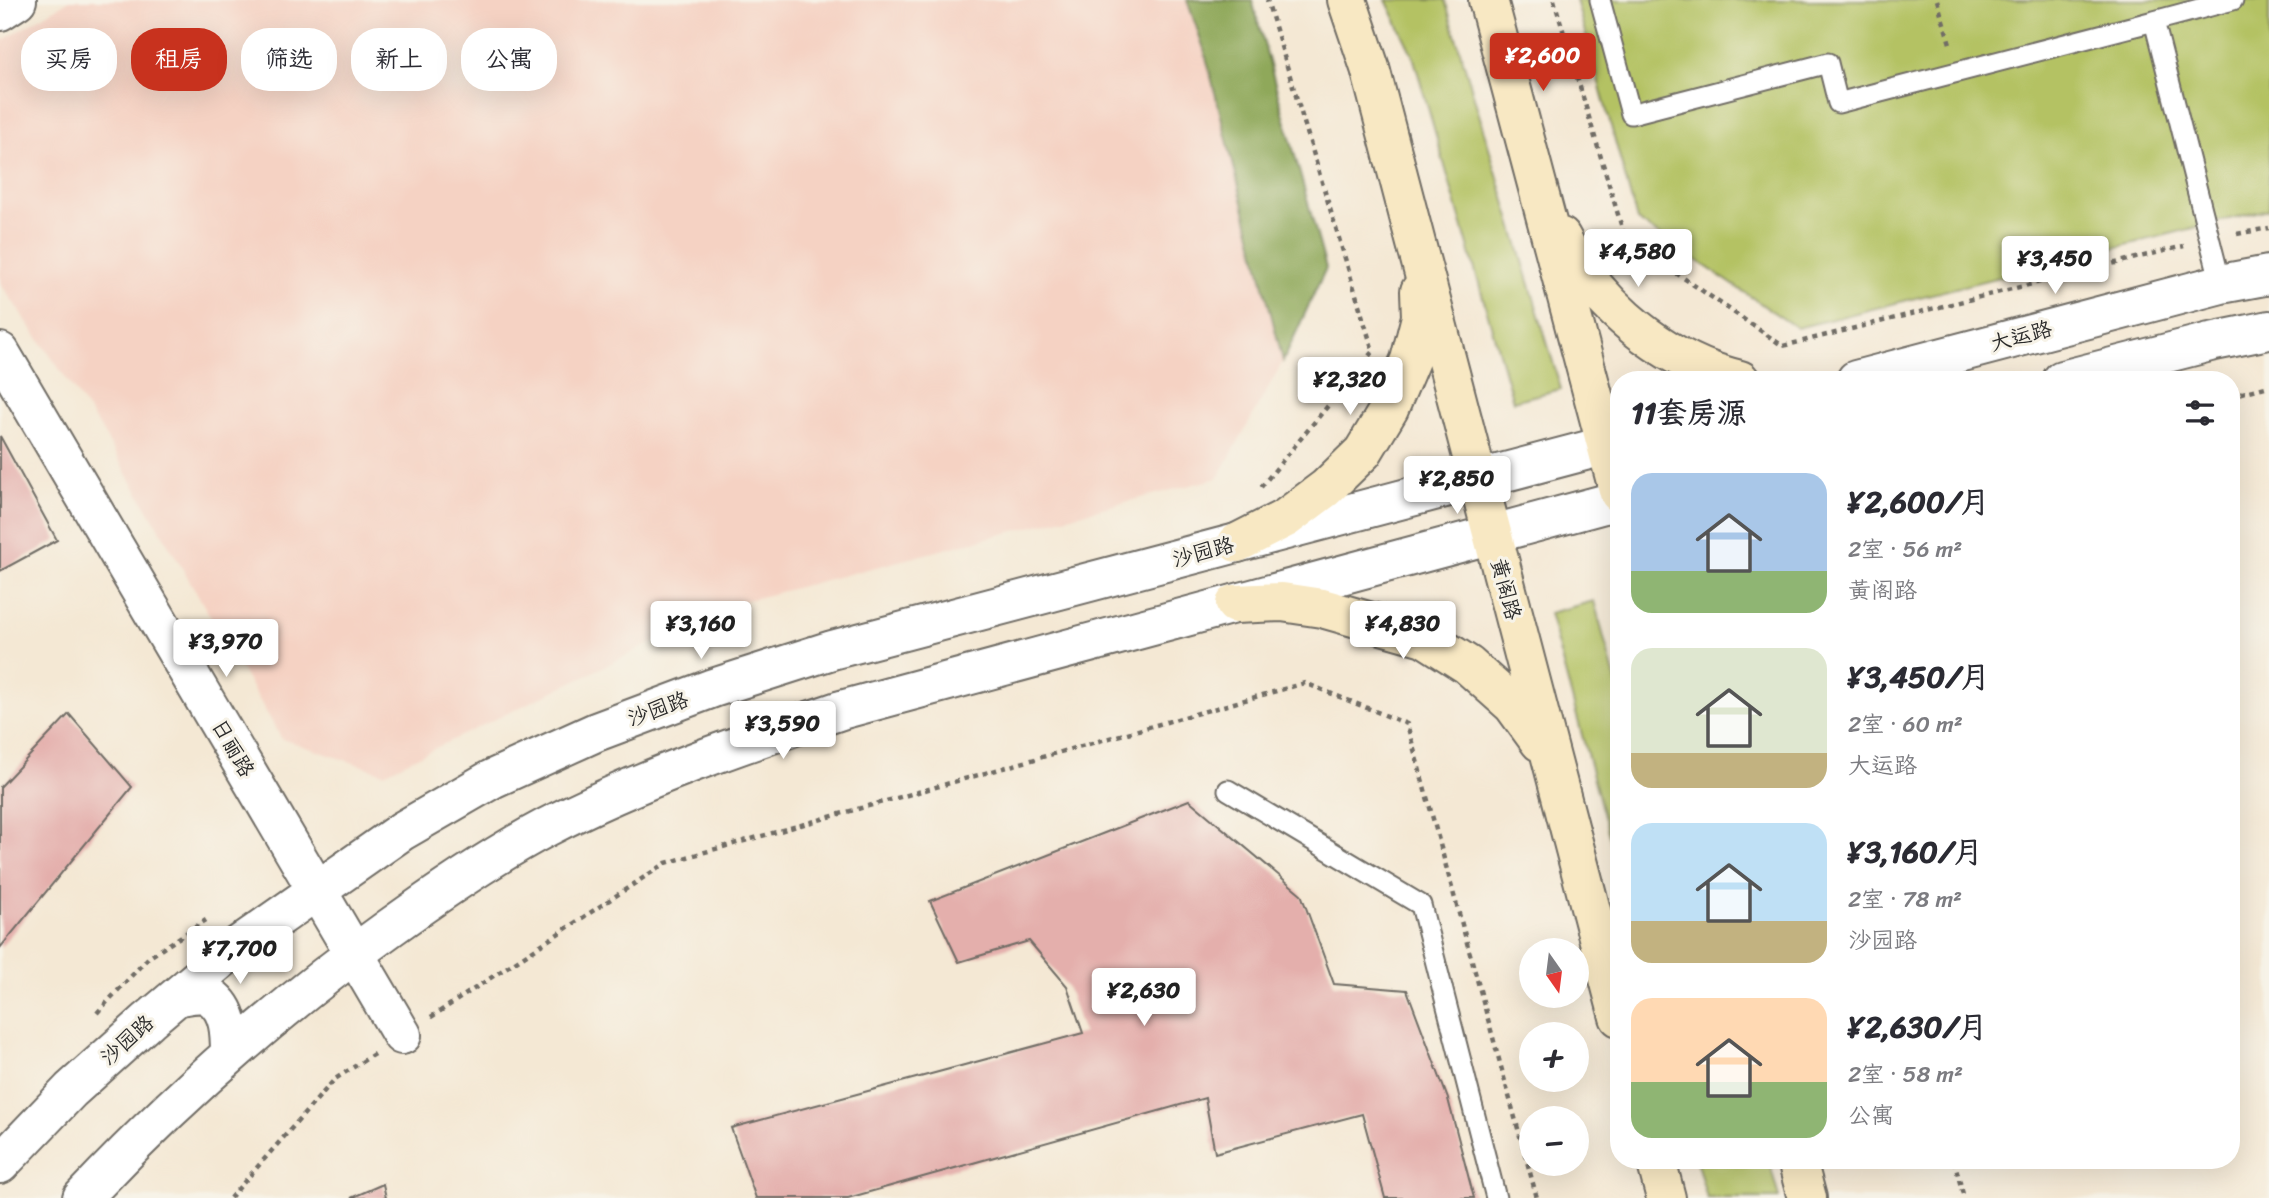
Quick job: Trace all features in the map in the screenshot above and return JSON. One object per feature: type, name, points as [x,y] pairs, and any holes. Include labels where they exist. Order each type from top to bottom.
[{"type":"main road","name":"黄阁路","points":[[1347,0],[1370,68],[1610,983]]},
{"type":"main road","points":[[1488,0],[1541,202],[1610,434]]},
{"type":"main road","points":[[1541,202],[1571,256],[1606,300],[1641,332],[1688,362],[1714,371]]},
{"type":"main road","points":[[1237,543],[1286,518],[1326,488],[1363,452],[1389,409],[1410,360],[1421,317],[1420,261]]},
{"type":"main road","points":[[1236,604],[1282,602],[1322,608],[1424,637],[1468,665],[1514,705],[1550,757]]},
{"type":"main road","points":[[1658,1169],[1666,1198]]},
{"type":"main road","points":[[1799,1169],[1807,1198]]},
{"type":"street","points":[[0,11],[17,0]]},
{"type":"street","name":"大运路","points":[[1890,371],[2221,284],[2269,275]]},
{"type":"street","points":[[2097,371],[2269,330]]},
{"type":"street","name":"日丽路","points":[[0,352],[402,1035]]},
{"type":"street","name":"沙园路","points":[[0,1164],[71,1090],[232,950],[402,831],[492,779],[622,722],[713,688],[832,650],[1610,445]]},
{"type":"street","points":[[82,1198],[119,1158],[271,1017],[354,954],[454,882],[547,827],[636,785],[841,710],[1610,502]]},
{"type":"street","points":[[178,996],[198,994],[211,997],[224,1013],[230,1032],[230,1054]]},
{"type":"lane","points":[[1600,0],[1631,114],[1828,63],[1838,103],[2233,0]]},
{"type":"lane","points":[[2154,21],[2221,284]]},
{"type":"lane","points":[[1228,790],[1421,905],[1496,1198]]},
{"type":"path","points":[[1267,0],[1373,351]]},
{"type":"path","points":[[1554,0],[1625,238],[1783,346],[2211,239],[2269,228]]},
{"type":"path","points":[[1937,0],[1958,72]]},
{"type":"path","points":[[2240,393],[2269,386]]},
{"type":"path","points":[[230,1198],[335,1079],[666,863],[1304,683],[1407,724],[1537,1198]]},
{"type":"path","points":[[1956,1169],[1964,1198]]},
{"type":"shaded area","points":[[70,0],[1187,0],[1204,49],[1283,361],[1218,478],[733,604],[384,773],[282,739],[101,429],[0,283],[0,42],[21,29],[21,91],[117,91],[117,28],[23,28]]},
{"type":"green space","points":[[1187,0],[1252,0],[1326,268],[1283,361],[1204,49]]},
{"type":"green space","points":[[1386,0],[1445,0],[1561,389],[1513,401],[1413,56]]},
{"type":"green space","points":[[1576,0],[2269,0],[2269,209],[1797,328],[1637,220]]},
{"type":"green space","points":[[1594,601],[1610,660],[1610,839],[1549,613]]},
{"type":"green space","points":[[1699,1169],[1771,1169],[1779,1198],[1707,1198]]},
{"type":"building","points":[[0,436],[57,540],[0,571]]},
{"type":"building","points":[[69,714],[132,787],[0,948],[0,787]]},
{"type":"building","points":[[1189,800],[1301,894],[1334,984],[1407,990],[1448,1099],[1474,1198],[1385,1198],[1362,1114],[1215,1153],[1205,1098],[848,1198],[756,1198],[731,1128],[1083,1033],[1067,986],[1029,941],[959,962],[930,901]]},
{"type":"building","points":[[383,1184],[386,1198],[351,1198]]}]
